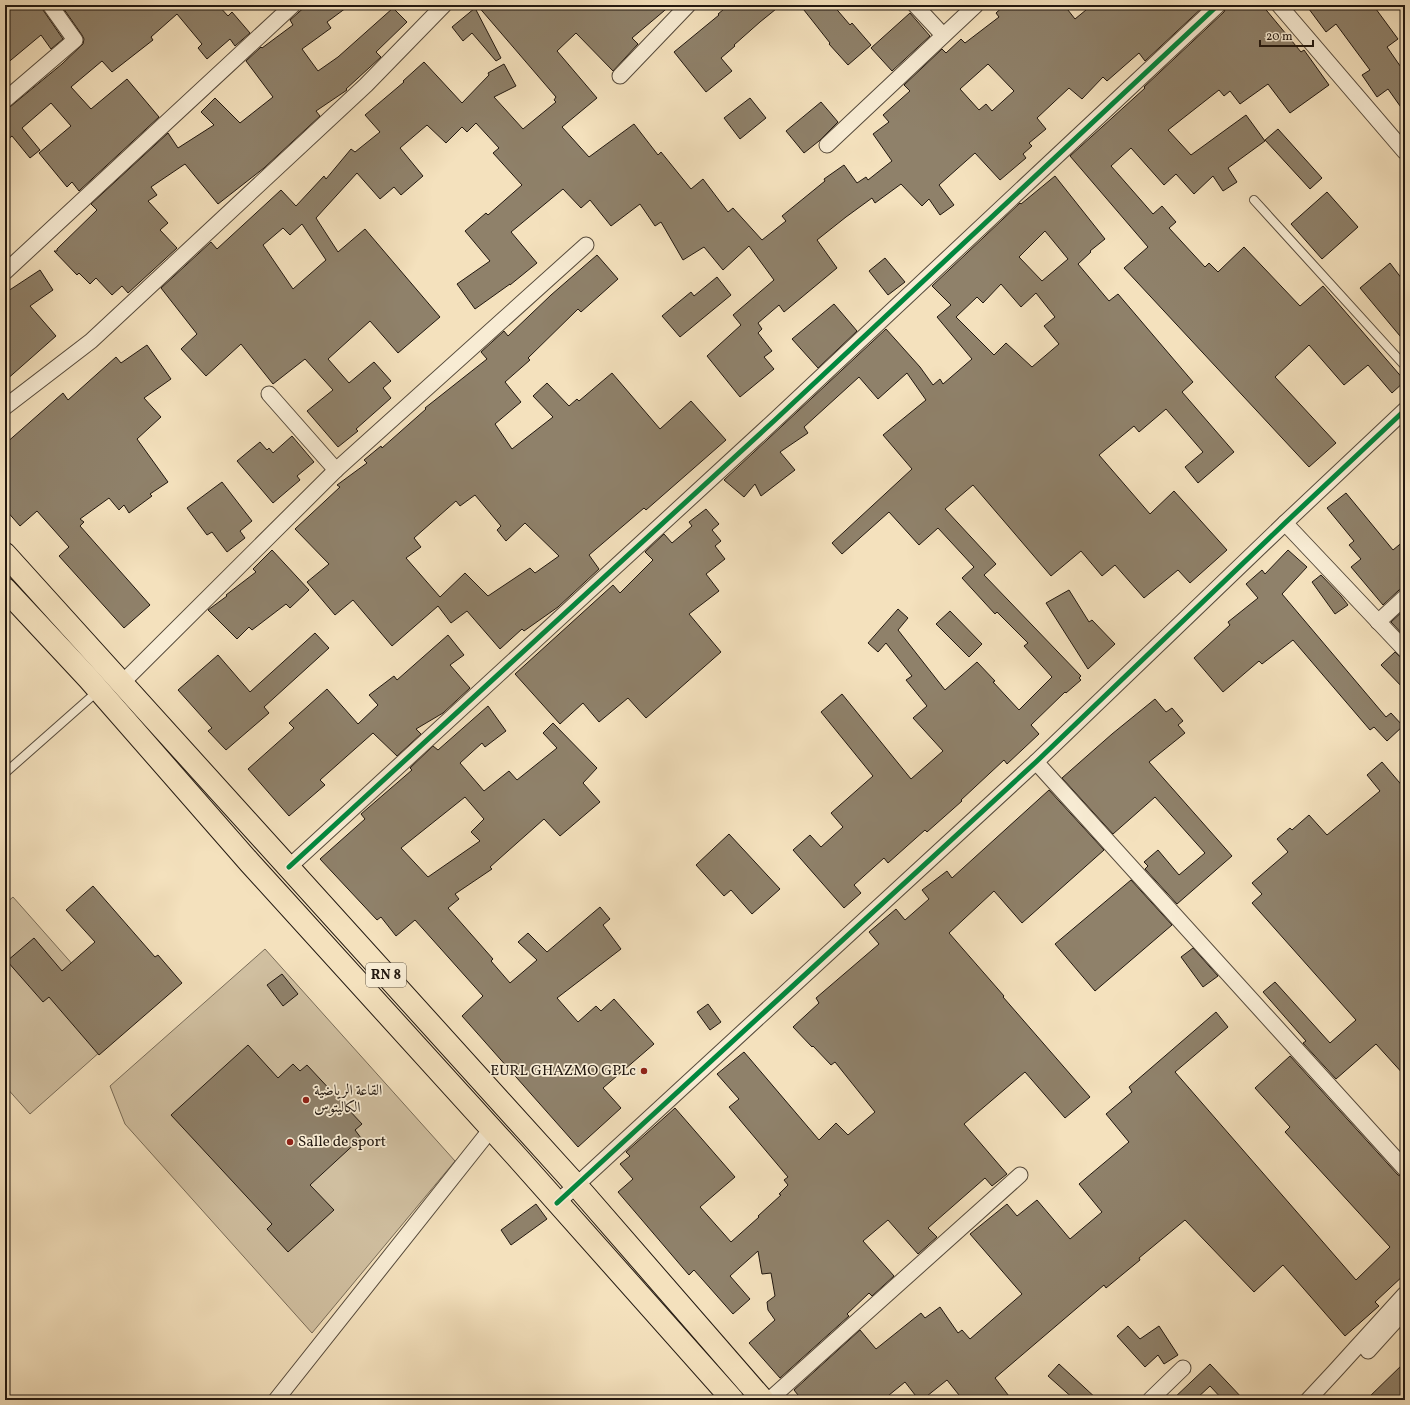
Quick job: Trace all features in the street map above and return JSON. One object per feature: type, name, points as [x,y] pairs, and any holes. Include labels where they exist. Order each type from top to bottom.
[{"type":"main road","name":"RN 8","points":[[5,554],[576,1185],[763,1400]]},
{"type":"main road","name":"RN 8","points":[[5,589],[99,690],[250,863],[491,1129],[733,1400]]},
{"type":"street","points":[[5,100],[75,40],[50,5]]},
{"type":"street","points":[[5,272],[293,5]]},
{"type":"street","points":[[5,407],[91,341],[366,85],[444,5]]},
{"type":"street","points":[[620,76],[688,5]]},
{"type":"street","points":[[915,5],[943,36]]},
{"type":"street","points":[[827,145],[976,5]]},
{"type":"street","points":[[289,867],[775,420],[1218,5]]},
{"type":"street","points":[[1279,5],[1405,152]]},
{"type":"street","points":[[122,683],[336,470],[586,246]]},
{"type":"street","points":[[269,394],[336,470]]},
{"type":"street","points":[[557,1203],[1036,762],[1405,410]]},
{"type":"street","points":[[1285,523],[1405,650]]},
{"type":"street","points":[[1378,622],[1405,597]]},
{"type":"street","points":[[1036,762],[1405,1169]]},
{"type":"street","points":[[276,1400],[491,1129]]},
{"type":"street","points":[[769,1400],[1020,1175]]},
{"type":"street","points":[[1308,1400],[1405,1294]]},
{"type":"street","points":[[1322,1400],[1405,1310]]},
{"type":"street","points":[[1150,1400],[1183,1368]]},
{"type":"lane","points":[[1254,200],[1405,366]]},
{"type":"lane","points":[[5,773],[99,690]]},
{"type":"shaded area","points":[[13,897],[128,1027],[30,1114],[5,1086],[5,904]]},
{"type":"shaded area","name":"Salle de sport","points":[[265,949],[455,1161],[312,1333],[125,1124],[110,1086]]},
{"type":"building","points":[[5,5],[41,5],[63,39],[51,49],[41,35],[5,65]]},
{"type":"building","points":[[61,5],[218,5],[228,16],[232,12],[250,33],[235,46],[230,39],[207,59],[198,48],[202,44],[177,14],[151,37],[153,40],[112,72],[102,61],[71,87],[91,109],[127,79],[159,117],[79,191],[72,182],[67,187],[39,153],[71,126],[51,103],[22,128],[40,150],[30,158],[12,136],[5,142],[5,111],[62,64],[83,44],[84,39],[82,35]]},
{"type":"building","points":[[307,5],[350,5],[327,22],[331,28],[302,49],[318,71],[338,57],[393,8],[407,22],[376,52],[381,57],[346,89],[347,90],[316,111],[320,116],[264,168],[218,204],[185,164],[151,187],[157,195],[148,201],[168,223],[160,230],[177,248],[128,293],[122,286],[112,295],[96,278],[90,284],[79,273],[77,275],[54,251],[57,251],[57,249],[97,210],[91,204],[168,133],[178,148],[214,125],[201,112],[215,98],[240,123],[273,97],[246,61],[261,47],[262,48],[293,25],[290,20]]},
{"type":"building","points":[[477,5],[671,5],[632,38],[638,44],[613,71],[576,33],[557,51],[597,98],[562,127],[589,157],[634,124],[658,155],[661,152],[691,189],[703,179],[728,212],[733,208],[762,240],[786,221],[782,216],[825,181],[824,179],[844,165],[857,183],[866,177],[868,180],[892,161],[873,134],[889,122],[883,115],[910,91],[904,85],[942,49],[946,53],[961,39],[965,43],[999,17],[996,13],[1005,5],[1064,5],[1075,19],[1092,5],[1205,5],[1145,61],[1139,53],[1107,81],[1103,77],[1082,99],[1069,88],[1037,118],[1046,129],[1029,143],[1032,146],[1023,154],[1026,158],[1000,180],[975,153],[939,185],[954,205],[940,215],[929,199],[922,206],[901,184],[875,203],[872,198],[817,240],[837,268],[784,312],[779,305],[758,323],[762,329],[758,333],[772,351],[764,357],[774,369],[740,397],[707,356],[741,325],[733,315],[774,280],[749,246],[723,270],[704,247],[683,260],[661,222],[655,226],[640,204],[611,226],[590,200],[581,208],[563,189],[511,232],[537,263],[510,285],[475,309],[457,284],[490,261],[465,231],[486,213],[488,215],[522,185],[493,153],[499,148],[476,123],[467,132],[462,127],[446,143],[427,125],[400,148],[423,176],[401,195],[394,187],[380,199],[357,173],[316,218],[338,252],[365,229],[440,317],[398,353],[370,321],[328,359],[349,383],[374,362],[391,381],[383,388],[391,398],[356,429],[358,431],[338,447],[307,411],[333,390],[305,359],[273,384],[241,344],[206,376],[181,349],[197,334],[161,288],[211,242],[217,249],[281,190],[296,206],[324,176],[326,179],[351,149],[355,152],[380,132],[365,115],[404,82],[403,81],[424,62],[462,103],[489,75],[488,73],[504,64],[516,86],[494,97],[523,129],[556,102],[554,100],[556,97]],"holes":[[[988,64],[1014,91],[992,111],[986,104],[979,110],[960,89]],[[302,224],[326,260],[293,289],[263,245],[283,228],[290,235]]]},
{"type":"building","points":[[729,5],[781,5],[721,58],[732,71],[706,92],[674,52]]},
{"type":"building","points":[[800,5],[833,5],[850,25],[852,23],[871,45],[848,65],[829,44],[830,43]]},
{"type":"building","points":[[1227,5],[1262,5],[1301,52],[1304,50],[1329,85],[1290,113],[1268,84],[1240,104],[1230,91],[1224,96],[1219,90],[1168,130],[1191,155],[1246,115],[1265,141],[1228,168],[1237,182],[1223,191],[1213,176],[1194,194],[1176,174],[1164,185],[1131,148],[1111,166],[1153,214],[1162,206],[1176,222],[1169,228],[1205,267],[1209,263],[1218,272],[1244,247],[1300,306],[1323,286],[1405,381],[1392,393],[1368,365],[1344,385],[1309,345],[1275,377],[1336,443],[1309,467],[1124,268],[1148,247],[1070,156],[1145,88],[1144,87],[1224,12]]},
{"type":"building","points":[[1306,5],[1373,5],[1398,39],[1387,47],[1405,73],[1405,113],[1388,89],[1377,97],[1362,75],[1370,70],[1336,24],[1326,32]]},
{"type":"building","points":[[475,8],[501,58],[496,61],[472,33],[463,41],[452,27]]},
{"type":"building","points":[[910,13],[930,36],[892,71],[871,48]]},
{"type":"building","points":[[750,98],[766,118],[740,139],[724,118]]},
{"type":"building","points":[[821,102],[838,122],[819,141],[804,153],[786,131]]},
{"type":"building","points":[[1278,129],[1322,178],[1310,189],[1265,140]]},
{"type":"building","points":[[1055,176],[1105,239],[1090,251],[1091,252],[1078,264],[1109,301],[1118,294],[1193,382],[1182,392],[1234,452],[1198,483],[1185,467],[1203,452],[1166,409],[1139,432],[1134,426],[1099,455],[1150,514],[1174,491],[1227,550],[1190,583],[1178,570],[1144,598],[1115,565],[1102,576],[1081,551],[1051,576],[973,485],[945,509],[996,564],[984,575],[1081,676],[1079,678],[1081,680],[1066,693],[1065,692],[1031,725],[1039,734],[1007,764],[1004,760],[961,800],[962,801],[927,832],[925,830],[888,863],[884,858],[854,885],[861,893],[844,908],[793,850],[810,835],[821,847],[843,827],[831,813],[873,776],[821,712],[842,694],[911,779],[943,751],[913,718],[927,706],[906,680],[912,676],[886,643],[878,652],[868,643],[898,609],[908,618],[898,630],[945,690],[977,662],[1019,710],[1052,677],[1024,646],[1028,643],[997,612],[995,614],[962,578],[974,567],[938,528],[919,545],[889,512],[842,554],[832,543],[912,469],[883,435],[926,400],[907,373],[878,399],[859,377],[804,427],[808,433],[780,452],[795,470],[761,496],[755,484],[744,497],[724,480],[886,329],[920,367],[933,385],[940,379],[943,384],[972,359],[937,317],[951,305],[932,286],[1020,203],[1021,204]],"holes":[[[1045,231],[1068,259],[1042,281],[1019,257]],[[1001,284],[1021,307],[1036,293],[1055,317],[1044,326],[1059,344],[1032,367],[1006,343],[994,355],[956,317],[977,297],[983,303]]]},
{"type":"building","points":[[1327,192],[1358,227],[1322,259],[1291,224]]},
{"type":"building","points":[[597,255],[618,279],[581,312],[578,309],[528,358],[530,360],[505,382],[521,402],[495,424],[512,449],[553,417],[533,396],[547,383],[569,406],[577,399],[579,401],[612,373],[660,429],[691,401],[726,440],[646,510],[644,508],[589,555],[599,569],[558,607],[524,631],[522,629],[500,649],[467,611],[451,623],[438,606],[392,646],[353,600],[335,615],[307,582],[329,564],[295,529],[340,487],[337,485],[367,463],[364,460],[381,446],[382,448],[426,409],[425,408],[487,359],[481,352],[504,331],[508,336],[551,295]],"holes":[[[475,495],[501,526],[497,530],[506,541],[525,523],[559,556],[535,573],[530,568],[488,596],[465,573],[440,597],[406,558],[421,547],[414,538],[456,501],[460,506]]]},
{"type":"building","points":[[885,258],[905,282],[888,295],[869,271]]},
{"type":"building","points":[[1390,263],[1405,283],[1405,342],[1360,288]]},
{"type":"building","points":[[40,270],[53,290],[30,306],[56,336],[5,381],[5,293]]},
{"type":"building","points":[[717,277],[731,295],[680,337],[662,316],[691,292],[694,296]]},
{"type":"building","points":[[834,304],[857,331],[818,368],[792,339]]},
{"type":"building","points":[[147,345],[171,379],[144,398],[161,417],[137,439],[168,482],[150,494],[152,496],[129,513],[124,505],[119,510],[109,498],[80,519],[84,522],[80,526],[150,605],[124,628],[59,556],[69,547],[37,511],[20,526],[5,509],[5,444],[63,393],[68,400],[116,357],[121,363]]},
{"type":"building","points":[[292,436],[314,462],[297,476],[300,480],[273,503],[237,461],[260,442],[267,450],[269,448],[273,453]]},
{"type":"building","points":[[222,482],[252,521],[240,531],[245,538],[227,552],[212,532],[207,535],[187,508]]},
{"type":"building","points":[[1346,493],[1393,550],[1405,540],[1405,588],[1399,590],[1383,605],[1351,567],[1361,559],[1349,545],[1354,541],[1327,508]]},
{"type":"building","points":[[706,509],[719,524],[712,530],[721,541],[715,546],[725,559],[706,574],[719,591],[689,614],[721,652],[646,718],[628,698],[599,722],[583,703],[560,724],[515,674],[613,585],[620,593],[653,560],[645,552],[664,534],[672,543],[692,526],[689,522]]},
{"type":"building","points":[[272,550],[309,590],[290,608],[286,604],[252,630],[249,627],[237,639],[208,610],[256,572],[253,569]]},
{"type":"building","points":[[1288,550],[1307,567],[1282,594],[1386,717],[1391,713],[1403,726],[1387,741],[1374,727],[1370,730],[1293,640],[1262,664],[1259,661],[1223,692],[1194,658],[1230,625],[1228,622],[1258,598],[1246,584],[1262,570],[1265,574]]},
{"type":"building","points":[[1321,575],[1348,605],[1335,614],[1312,582]]},
{"type":"building","points":[[1069,590],[1089,622],[1092,620],[1115,644],[1088,669],[1046,603]]},
{"type":"building","points":[[1405,609],[1405,637],[1391,622]]},
{"type":"building","points":[[950,611],[982,644],[969,657],[936,624]]},
{"type":"building","points":[[315,633],[329,648],[264,707],[269,713],[226,750],[208,731],[212,728],[178,690],[218,655],[250,692]]},
{"type":"building","points":[[448,635],[464,655],[450,665],[470,688],[443,713],[416,729],[421,734],[397,756],[373,733],[320,780],[325,785],[289,816],[248,769],[294,728],[289,723],[327,689],[358,724],[378,705],[369,695],[394,676],[397,680]]},
{"type":"building","points":[[1395,652],[1405,659],[1405,690],[1381,665]]},
{"type":"building","points":[[1155,699],[1166,712],[1172,708],[1183,721],[1178,725],[1185,733],[1149,762],[1232,856],[1177,904],[1145,869],[1148,866],[1144,862],[1158,850],[1179,875],[1205,853],[1155,797],[1113,834],[1062,778]]},
{"type":"building","points":[[488,706],[506,731],[485,747],[482,743],[460,763],[484,791],[509,771],[517,780],[557,748],[543,733],[553,723],[597,768],[583,783],[600,802],[560,836],[544,819],[490,867],[492,869],[455,894],[459,899],[448,908],[493,959],[491,961],[510,983],[537,960],[518,942],[528,933],[547,952],[600,907],[610,919],[603,925],[621,949],[557,998],[578,1022],[596,1006],[601,1011],[614,999],[654,1044],[603,1088],[621,1108],[578,1147],[462,1016],[483,996],[415,920],[396,936],[381,917],[377,920],[320,859],[365,819],[361,814],[412,770],[410,768],[433,746],[438,750]],"holes":[[[465,797],[484,819],[471,832],[480,841],[428,877],[401,848]]]},
{"type":"building","points":[[1382,762],[1405,789],[1405,1076],[1376,1044],[1336,1079],[1303,1043],[1306,1041],[1263,992],[1275,982],[1330,1043],[1356,1020],[1252,903],[1262,894],[1252,883],[1288,852],[1277,839],[1290,828],[1292,830],[1309,815],[1327,835],[1380,791],[1367,775]]},
{"type":"building","points":[[1049,790],[1104,850],[1022,923],[994,891],[949,933],[1090,1097],[1065,1118],[1025,1072],[964,1124],[1007,1174],[992,1186],[985,1178],[928,1228],[937,1237],[918,1254],[888,1220],[863,1241],[894,1276],[872,1296],[869,1293],[847,1314],[849,1316],[780,1378],[749,1343],[775,1320],[768,1310],[767,1302],[775,1296],[771,1273],[762,1274],[758,1251],[730,1276],[750,1299],[733,1314],[694,1270],[689,1275],[618,1192],[633,1179],[620,1164],[630,1156],[626,1152],[675,1108],[735,1177],[700,1207],[731,1242],[781,1195],[779,1194],[788,1185],[784,1180],[788,1177],[729,1107],[739,1099],[717,1074],[744,1052],[819,1140],[836,1123],[848,1135],[875,1112],[835,1062],[831,1065],[793,1027],[819,1003],[816,998],[879,944],[869,932],[896,909],[905,920],[929,899],[922,890],[947,871],[952,878]]},
{"type":"building","points":[[729,834],[780,889],[752,914],[731,890],[724,896],[696,865]]},
{"type":"building","points":[[1131,880],[1172,925],[1095,991],[1055,944]]},
{"type":"building","points":[[93,886],[155,957],[158,955],[182,983],[99,1055],[49,997],[43,1002],[7,961],[34,938],[62,971],[95,942],[66,910]]},
{"type":"building","points":[[1193,948],[1218,976],[1203,987],[1181,957]]},
{"type":"building","points":[[282,974],[298,994],[283,1006],[267,985]]},
{"type":"building","points":[[708,1004],[721,1022],[710,1030],[697,1012]]},
{"type":"building","points":[[1216,1012],[1228,1027],[1175,1072],[1356,1280],[1390,1247],[1285,1132],[1290,1127],[1255,1088],[1290,1056],[1398,1175],[1405,1178],[1405,1274],[1375,1302],[1379,1306],[1345,1336],[1283,1265],[1254,1292],[1185,1220],[1139,1258],[1140,1260],[1106,1288],[1104,1285],[995,1378],[1012,1400],[963,1400],[947,1380],[922,1400],[919,1400],[905,1382],[883,1400],[802,1400],[794,1390],[860,1330],[876,1349],[921,1313],[925,1318],[940,1307],[958,1333],[962,1330],[970,1339],[1022,1294],[970,1234],[1007,1204],[1017,1216],[1037,1200],[1070,1239],[1102,1212],[1079,1184],[1129,1142],[1106,1114],[1132,1092],[1129,1087]]},
{"type":"building","points":[[248,1045],[278,1078],[293,1064],[300,1071],[307,1065],[362,1124],[355,1130],[361,1138],[310,1185],[334,1210],[288,1252],[267,1229],[272,1224],[171,1115]]},
{"type":"building","points":[[536,1204],[547,1219],[511,1245],[501,1230]]},
{"type":"building","points":[[1128,1326],[1140,1339],[1159,1326],[1178,1355],[1164,1364],[1158,1355],[1145,1367],[1117,1336]]},
{"type":"building","points":[[1405,1362],[1405,1400],[1366,1400]]},
{"type":"building","points":[[1059,1364],[1098,1400],[1075,1400],[1048,1376]]},
{"type":"building","points":[[1210,1364],[1244,1400],[1223,1400],[1210,1386],[1195,1400],[1172,1400]]},
{"type":"cycle path","points":[[289,867],[775,420],[1218,5]]},
{"type":"cycle path","points":[[557,1203],[1036,762],[1405,410]]},
{"type":"place","name":"EURL GHAZMO GPLc","points":[[644,1071]]},
{"type":"place","name":"القاعة الرياضية الكاليتوس","points":[[306,1100]]},
{"type":"place","name":"Salle de sport","points":[[290,1142]]}]
